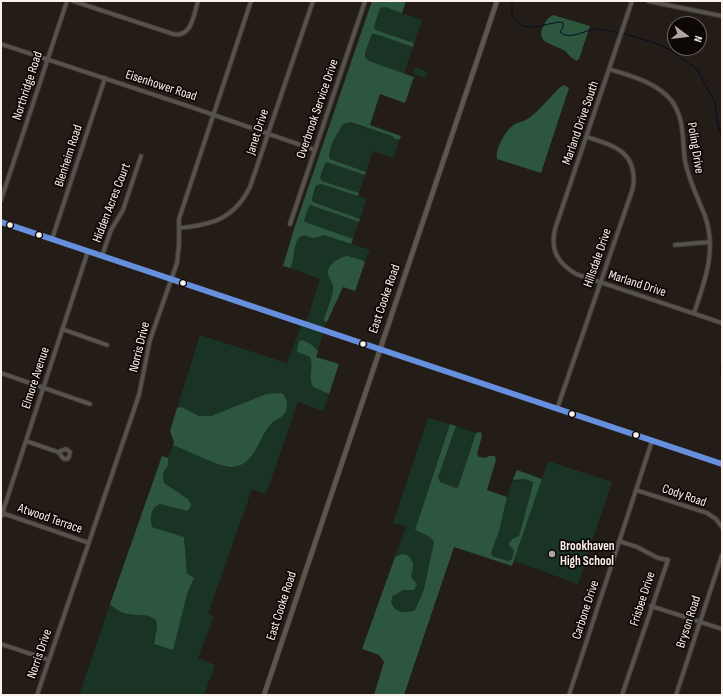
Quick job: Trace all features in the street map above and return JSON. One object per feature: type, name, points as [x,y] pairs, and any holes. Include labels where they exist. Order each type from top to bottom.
[{"type":"main road","name":"East Cooke Road","points":[[264,695],[497,1]]},
{"type":"street","name":"Northridge Road","points":[[1,200],[67,1]]},
{"type":"street","points":[[73,1],[180,35],[184,34],[190,26],[198,1]]},
{"type":"street","name":"Norris Drive","points":[[37,695],[139,395],[145,370],[147,352],[177,263],[179,254],[179,219],[181,211],[252,1]]},
{"type":"street","name":"Janet Drive","points":[[179,228],[215,222],[238,206],[250,187],[313,1]]},
{"type":"street","name":"Overbrook Service Drive","points":[[290,224],[365,1]]},
{"type":"street","name":"Marland Drive South","points":[[555,252],[553,243],[555,229],[587,138],[632,1]]},
{"type":"street","points":[[648,1],[722,16]]},
{"type":"street","name":"Eisenhower Road","points":[[1,44],[213,114],[315,150]]},
{"type":"street","name":"Poling Drive","points":[[609,69],[653,85],[663,92],[678,111],[682,125],[686,162],[690,181],[707,222],[710,242],[709,264],[694,313]]},
{"type":"street","name":"Blenheim Road","points":[[52,239],[105,78]]},
{"type":"street","name":"Hillsdale Drive","points":[[557,409],[633,188],[634,174],[630,160],[618,148],[587,138]]},
{"type":"street","name":"Hidden Acres Court","points":[[102,256],[111,230],[123,210],[141,156]]},
{"type":"street","points":[[1,222],[722,464]]},
{"type":"street","points":[[675,245],[710,242]]},
{"type":"street","name":"Elmore Avenue","points":[[2,514],[88,251]]},
{"type":"street","name":"Marland Drive","points":[[555,252],[559,260],[566,268],[576,274],[722,323]]},
{"type":"street","points":[[62,329],[107,345]]},
{"type":"street","points":[[1,373],[90,404]]},
{"type":"street","points":[[26,441],[58,452]]},
{"type":"street","name":"Carbone Drive","points":[[569,695],[652,441]]},
{"type":"street","name":"Cody Road","points":[[636,490],[707,513],[716,519],[722,527]]},
{"type":"street","name":"Atwood Terrace","points":[[2,514],[89,543]]},
{"type":"street","name":"Frisbee Drive","points":[[619,541],[637,546],[658,558],[668,560],[651,606],[622,695]]},
{"type":"street","name":"Bryson Road","points":[[676,695],[722,554]]},
{"type":"street","points":[[651,606],[722,629]]},
{"type":"street","points":[[1,644],[49,660]]},
{"type":"green space","points":[[372,1],[406,1],[402,13],[385,7],[380,8],[374,27],[376,30],[414,43],[413,47],[372,34],[365,53],[365,57],[369,61],[414,77],[405,103],[380,94],[370,125],[401,136],[399,140],[392,136],[350,122],[343,124],[331,145],[329,155],[330,159],[366,172],[365,175],[326,162],[320,178],[322,181],[359,193],[358,196],[321,184],[316,186],[312,199],[313,202],[360,219],[359,222],[310,205],[304,221],[353,239],[351,244],[324,235],[316,238],[302,236],[299,238],[295,246],[292,265],[290,268],[283,266],[294,229]]},
{"type":"green space","points":[[385,7],[422,20],[414,43],[376,30],[374,27],[380,8]]},
{"type":"green space","points":[[553,15],[590,26],[577,61],[565,51],[547,43],[542,37],[541,33],[545,23]]},
{"type":"green space","points":[[372,34],[413,47],[404,74],[369,61],[365,57]]},
{"type":"green space","points":[[415,67],[428,72],[426,78],[413,74]]},
{"type":"green space","points":[[565,85],[569,88],[541,173],[497,159],[499,145],[508,130],[515,124],[526,120],[533,115],[560,87]]},
{"type":"green space","points":[[347,122],[392,136],[399,140],[394,158],[373,151],[366,172],[330,159],[330,150],[334,141],[343,124]]},
{"type":"green space","points":[[326,162],[365,175],[359,193],[322,181],[320,178]]},
{"type":"green space","points":[[318,184],[367,199],[360,219],[312,202]]},
{"type":"green space","points":[[310,205],[359,222],[353,239],[304,222]]},
{"type":"green space","points":[[304,235],[316,238],[324,235],[370,250],[365,262],[362,260],[339,258],[329,268],[328,271],[333,283],[333,288],[331,300],[324,319],[324,321],[327,322],[324,328],[306,323],[320,279],[290,268],[297,241]]},
{"type":"green space","points":[[347,256],[365,262],[355,291],[343,287],[327,322],[324,321],[324,319],[332,296],[333,287],[328,269],[333,263]]},
{"type":"green space","points":[[301,326],[323,333],[318,351],[315,347],[299,352],[310,357],[311,380],[313,387],[329,394],[323,411],[298,402],[266,494],[252,489],[208,614],[214,616],[198,658],[215,665],[204,695],[79,695],[110,604],[123,613],[146,616],[156,620],[157,627],[154,644],[187,594],[194,578],[187,573],[184,537],[152,527],[151,524],[151,517],[154,508],[160,504],[187,511],[188,499],[164,483],[163,477],[173,445],[230,468],[250,459],[270,424],[285,413],[266,394],[211,416],[199,416],[182,407],[177,408],[200,335],[287,363]]},
{"type":"green space","points":[[301,340],[310,344],[318,351],[316,357],[339,364],[329,394],[313,387],[311,380],[310,357],[298,352],[297,350]]},
{"type":"green space","points":[[282,393],[287,402],[285,413],[274,421],[266,430],[255,451],[246,462],[227,467],[173,445],[174,442],[170,431],[177,408],[182,407],[199,416],[211,416],[266,394]]},
{"type":"green space","points":[[428,418],[450,424],[415,530],[430,537],[434,542],[424,589],[415,610],[401,612],[393,606],[391,602],[393,598],[397,593],[406,590],[414,590],[417,584],[411,577],[412,573],[402,554],[395,557],[406,527],[393,523]]},
{"type":"green space","points":[[450,424],[456,426],[438,478],[440,482],[456,488],[458,487],[476,433],[481,432],[482,436],[477,454],[479,457],[485,458],[495,456],[496,460],[487,490],[507,497],[499,531],[491,553],[492,556],[508,561],[512,559],[514,550],[509,543],[512,539],[519,536],[533,482],[525,479],[514,480],[513,479],[517,470],[542,479],[512,566],[454,547],[404,695],[374,695],[384,662],[379,655],[362,649],[395,557],[402,554],[407,555],[410,558],[413,563],[411,577],[417,584],[414,590],[403,590],[393,596],[391,602],[393,606],[401,612],[415,610],[424,589],[434,542],[430,537],[415,530]]},
{"type":"green space","points":[[456,426],[476,433],[458,487],[456,488],[439,482],[438,479]]},
{"type":"green space","points":[[162,456],[168,458],[168,463],[163,477],[164,483],[188,499],[191,504],[187,511],[160,504],[154,508],[151,517],[152,527],[184,537],[187,573],[194,578],[187,594],[173,650],[154,644],[157,627],[156,620],[146,616],[123,613],[110,604]]},
{"type":"green space","points":[[548,461],[612,482],[578,584],[514,561]]},
{"type":"green space","points":[[513,479],[516,481],[525,479],[533,482],[533,484],[519,536],[512,539],[514,550],[512,559],[508,561],[492,556],[491,553]]},
{"type":"waterway","points":[[512,1],[512,16],[523,26],[534,27],[559,22],[563,23],[563,27],[560,32],[568,35],[596,29],[618,33]]},
{"type":"waterway","points":[[625,34],[669,49],[697,69],[715,103],[717,120],[722,139]]},
{"type":"waterway","points":[[722,363],[720,368],[722,378]]},
{"type":"transit line","points":[[1,222],[722,464]]},
{"type":"place","name":"Brookhaven High School","points":[[552,554]]}]
